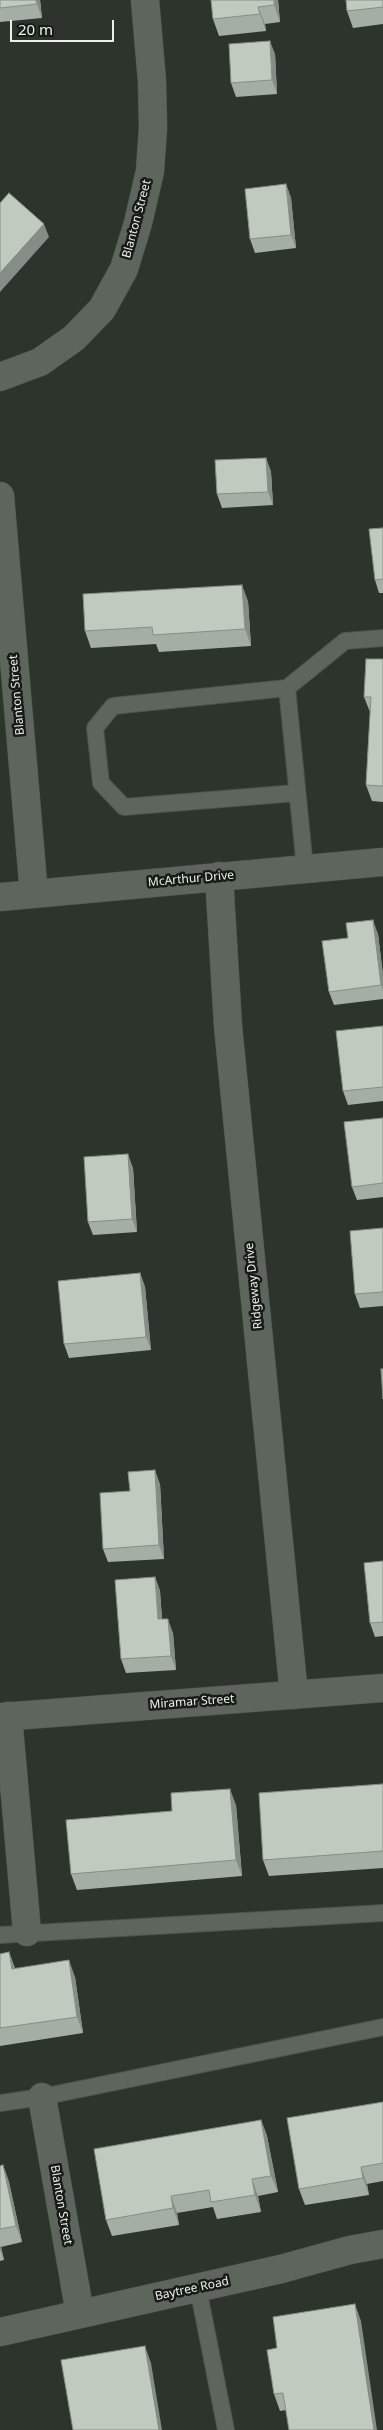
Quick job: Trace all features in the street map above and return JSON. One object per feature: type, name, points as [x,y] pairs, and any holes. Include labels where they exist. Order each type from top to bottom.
[{"type":"street","name":"Blanton Street","points":[[0,377],[40,362],[74,338],[102,310],[124,269],[138,223],[150,171],[153,128],[152,81],[145,0]]},
{"type":"street","name":"Blanton Street","points":[[0,496],[34,894]]},
{"type":"street","name":"McArthur Drive","points":[[0,897],[383,862]]},
{"type":"street","name":"Ridgeway Drive","points":[[219,876],[228,1026],[294,1694]]},
{"type":"street","name":"Miramar Street","points":[[4,1716],[383,1688]]},
{"type":"street","points":[[4,1716],[27,1932]]},
{"type":"street","name":"Blanton Street","points":[[42,2096],[80,2314]]},
{"type":"street","name":"Baytree Road","points":[[0,2332],[383,2244]]},
{"type":"lane","points":[[296,793],[124,807],[101,784],[95,728],[113,706],[287,688],[344,642],[383,638]]},
{"type":"lane","points":[[287,688],[304,868]]},
{"type":"lane","points":[[0,1935],[383,1913]]},
{"type":"lane","points":[[0,2103],[383,2027]]},
{"type":"lane","points":[[198,2288],[226,2430]]},
{"type":"building","points":[[0,0],[36,0],[37,4],[0,8]]},
{"type":"building","points":[[211,0],[274,0],[274,5],[258,7],[260,14],[213,19]]},
{"type":"building","points":[[346,0],[383,0],[383,7],[347,11]]},
{"type":"building","points":[[270,41],[272,80],[231,83],[229,44]]},
{"type":"building","points":[[286,184],[291,235],[250,239],[245,189]]},
{"type":"building","points":[[9,193],[44,224],[0,273],[0,203]]},
{"type":"building","points":[[266,458],[268,492],[217,494],[215,460]]},
{"type":"building","points":[[383,528],[383,579],[375,580],[369,529]]},
{"type":"building","points":[[242,585],[245,629],[153,635],[152,627],[85,631],[83,594]]},
{"type":"building","points":[[366,659],[383,659],[383,786],[366,785],[371,697],[364,697]]},
{"type":"building","points":[[373,920],[381,985],[329,992],[322,941],[348,938],[346,923]]},
{"type":"building","points":[[383,1026],[383,1087],[343,1091],[336,1031]]},
{"type":"building","points":[[383,1118],[383,1183],[352,1187],[344,1122]]},
{"type":"building","points":[[128,1154],[132,1219],[88,1222],[84,1157]]},
{"type":"building","points":[[383,1228],[383,1292],[355,1294],[350,1231]]},
{"type":"building","points":[[140,1273],[146,1337],[64,1344],[58,1281]]},
{"type":"building","points":[[381,1369],[383,1369],[383,1399]]},
{"type":"building","points":[[155,1470],[159,1545],[103,1549],[100,1493],[130,1491],[128,1472]]},
{"type":"building","points":[[383,1561],[383,1622],[370,1623],[364,1563]]},
{"type":"building","points":[[155,1577],[158,1619],[168,1619],[171,1656],[121,1659],[115,1580]]},
{"type":"building","points":[[383,1784],[383,1851],[263,1860],[259,1793]]},
{"type":"building","points":[[230,1789],[236,1860],[71,1874],[66,1820],[172,1811],[171,1793]]},
{"type":"building","points":[[9,1952],[12,1969],[69,1960],[77,2017],[0,2028],[0,1954]]},
{"type":"building","points":[[383,2102],[383,2163],[361,2167],[363,2178],[299,2189],[287,2118]]},
{"type":"building","points":[[261,2120],[271,2176],[252,2179],[255,2195],[211,2202],[209,2190],[171,2196],[173,2208],[106,2220],[94,2149]]},
{"type":"building","points":[[3,2165],[16,2226],[0,2229],[0,2166]]},
{"type":"building","points":[[355,2304],[374,2430],[289,2430],[283,2393],[274,2394],[267,2350],[277,2348],[273,2317]]},
{"type":"building","points":[[145,2346],[159,2430],[73,2430],[61,2360]]}]
